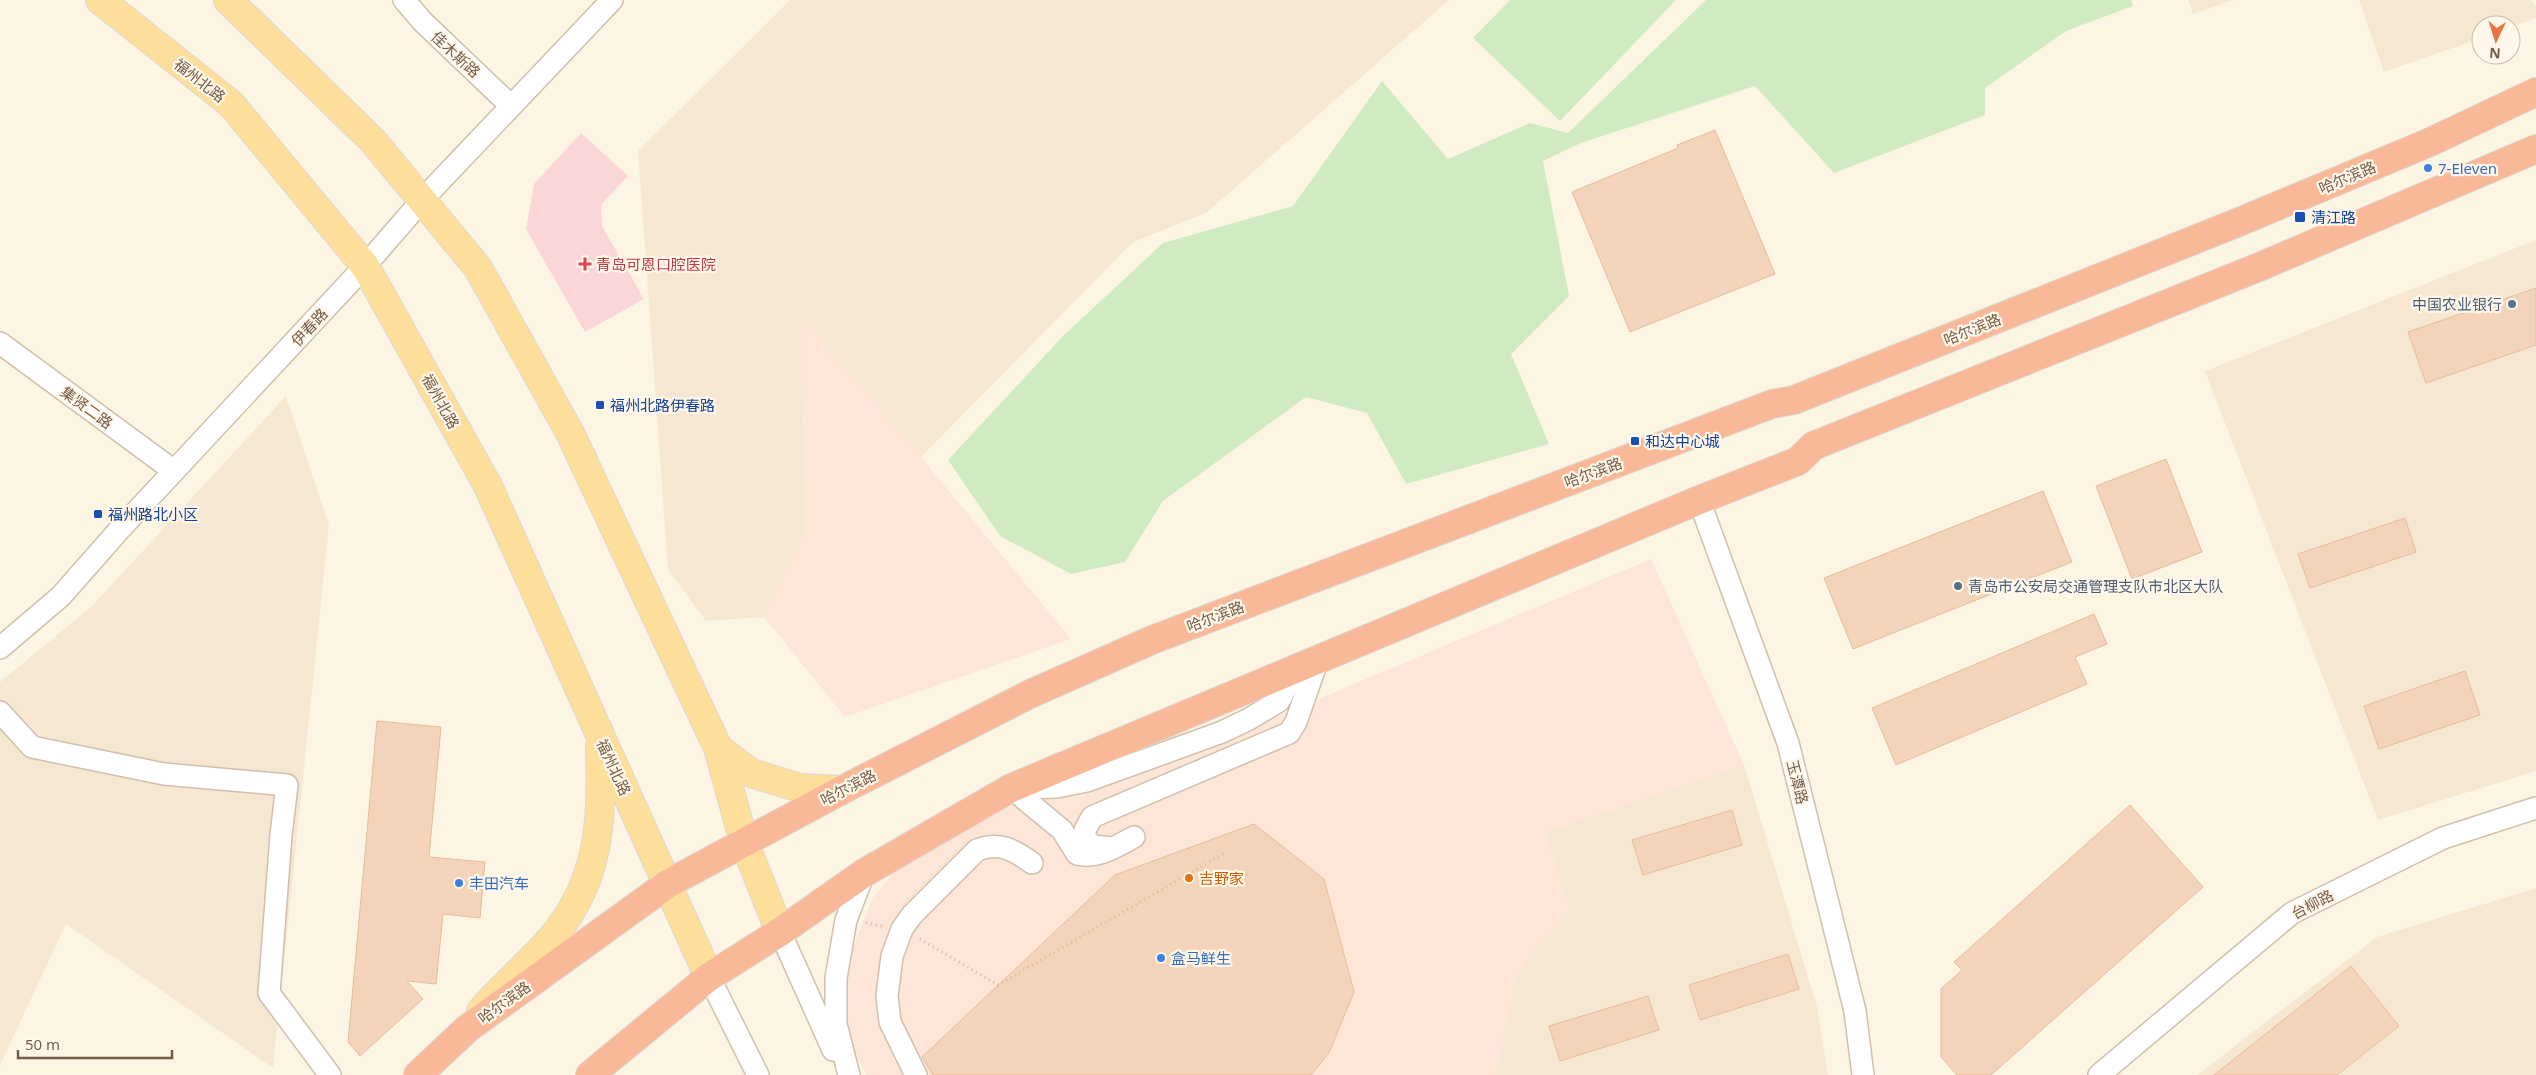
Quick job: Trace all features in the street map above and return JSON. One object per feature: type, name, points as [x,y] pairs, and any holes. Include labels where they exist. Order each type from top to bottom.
[{"type":"highway","name":"哈尔滨路","points":[[418,1075],[468,1028],[669,883],[842,790],[1030,694],[1152,640],[1772,404],[1794,400],[2239,222],[2428,142],[2536,92]]},
{"type":"highway","points":[[590,1075],[709,977],[780,932],[864,874],[1011,788],[1699,500],[1798,461],[1813,446],[2268,263],[2536,148]]},
{"type":"main road","name":"福州北路","points":[[100,0],[231,104],[366,266],[488,486],[600,738],[669,883],[709,977]]},
{"type":"main road","points":[[228,0],[373,141],[423,198],[478,268],[570,433],[718,748],[744,842],[780,932]]},
{"type":"main road","points":[[468,1028],[501,989],[549,940],[572,911],[586,882],[595,850],[602,804],[600,738]]},
{"type":"main road","points":[[718,748],[751,773],[800,788],[842,790]]},
{"type":"street","name":"佳木斯路","points":[[404,0],[423,22],[511,106]]},
{"type":"street","name":"伊春路","points":[[0,648],[61,596],[174,471],[366,266],[423,198],[612,0]]},
{"type":"street","name":"集贤二路","points":[[0,343],[174,471]]},
{"type":"street","name":"玉潭路","points":[[1699,500],[1788,743],[1855,1011],[1863,1075]]},
{"type":"street","points":[[1112,848],[1093,846],[1085,839],[1085,830],[1092,817],[1289,733],[1296,722],[1307,663]]},
{"type":"street","points":[[0,712],[32,747],[164,774],[287,785],[281,835],[269,993],[330,1075]]},
{"type":"street","points":[[1011,788],[1062,830],[1077,854],[1088,857],[1134,837]]},
{"type":"street","name":"台柳路","points":[[2099,1075],[2292,913],[2443,838],[2536,808]]},
{"type":"street","points":[[916,1075],[890,1022],[887,996],[892,956],[902,929],[912,915],[977,850],[989,845],[1005,846],[1032,863]]},
{"type":"street","points":[[849,1075],[836,1024],[836,978],[846,920],[864,874]]},
{"type":"street","points":[[780,932],[844,1075]]},
{"type":"street","points":[[709,977],[758,1075]]},
{"type":"path","points":[[846,920],[902,929],[998,985],[1226,852]]},
{"type":"shaded area","points":[[790,0],[1449,0],[1206,213],[1133,242],[921,457],[801,318],[806,533],[764,617],[706,621],[668,570],[638,151]]},
{"type":"shaded area","points":[[2188,0],[2233,0],[2193,14]]},
{"type":"shaded area","points":[[2359,0],[2531,0],[2536,6],[2536,18],[2521,23],[2521,15],[2471,15],[2471,42],[2384,72]]},
{"type":"shaded area","name":"青岛可恩口腔医院","points":[[581,133],[628,176],[601,205],[602,226],[644,299],[585,332],[526,229],[534,184]]},
{"type":"shaded area","points":[[2536,240],[2536,771],[2378,820],[2205,371]]},
{"type":"shaded area","points":[[801,317],[921,457],[1071,639],[845,717],[764,617],[806,533]]},
{"type":"shaded area","points":[[286,396],[329,525],[273,1068],[66,924],[0,1065],[0,682],[91,607]]},
{"type":"shaded area","points":[[1651,559],[1744,765],[1545,832],[1569,910],[1516,973],[1495,1075],[866,1075],[848,1039],[844,971],[872,899],[904,859],[995,802],[1081,796],[1297,708]]},
{"type":"shaded area","points":[[1744,765],[1817,1007],[1828,1075],[1495,1075],[1516,973],[1569,910],[1545,832]]},
{"type":"shaded area","points":[[2536,888],[2536,1075],[2197,1075],[2377,937]]},
{"type":"green space","points":[[1510,0],[1676,0],[1560,121],[1473,38]]},
{"type":"green space","points":[[1706,0],[2131,0],[2133,6],[2066,31],[1985,88],[1985,115],[1834,173],[1755,86],[1581,143],[1543,161],[1569,296],[1511,354],[1549,444],[1406,484],[1367,413],[1306,397],[1163,501],[1125,562],[1071,574],[1000,536],[948,460],[1063,336],[1163,243],[1293,206],[1382,81],[1448,159],[1530,123],[1568,133]]},
{"type":"building","points":[[1715,130],[1775,274],[1630,332],[1572,192],[1678,148],[1677,145]]},
{"type":"building","points":[[2536,288],[2536,345],[2426,383],[2408,332]]},
{"type":"building","points":[[2166,459],[2202,552],[2132,579],[2096,486]]},
{"type":"building","points":[[2043,491],[2072,562],[1853,649],[1824,578]]},
{"type":"building","points":[[2405,518],[2416,552],[2310,588],[2298,554]]},
{"type":"building","points":[[2094,614],[2107,644],[2075,657],[2087,684],[1896,765],[1872,708]]},
{"type":"building","points":[[2465,671],[2480,715],[2379,749],[2364,706]]},
{"type":"building","points":[[377,721],[441,727],[429,857],[485,862],[480,918],[443,914],[436,984],[407,981],[423,999],[360,1056],[348,1042]]},
{"type":"building","points":[[2130,805],[2203,887],[1991,1075],[1957,1075],[1941,1057],[1941,989],[1962,970],[1954,962]]},
{"type":"building","points":[[1732,810],[1742,845],[1643,875],[1632,840]]},
{"type":"building","points":[[1254,824],[1324,879],[1354,992],[1329,1053],[1311,1075],[933,1075],[922,1057],[1115,875]]},
{"type":"building","points":[[1788,954],[1799,989],[1700,1020],[1689,985]]},
{"type":"building","points":[[2351,966],[2399,1026],[2337,1075],[2214,1075]]},
{"type":"building","points":[[1648,996],[1659,1030],[1560,1061],[1549,1026]]},
{"type":"place","name":"7-Eleven","points":[[2428,168]]},
{"type":"place","name":"清江路","points":[[2300,217]]},
{"type":"place","name":"青岛可恩口腔医院","points":[[585,264]]},
{"type":"place","name":"中国农业银行","points":[[2512,304]]},
{"type":"place","name":"福州北路伊春路","points":[[600,405]]},
{"type":"place","name":"和达中心城","points":[[1635,441]]},
{"type":"place","name":"福州路北小区","points":[[98,514]]},
{"type":"place","name":"青岛市公安局交通管理支队市北区大队","points":[[1958,586]]},
{"type":"place","name":"吉野家","points":[[1189,878]]},
{"type":"place","name":"丰田汽车","points":[[459,883]]},
{"type":"place","name":"盒马鲜生","points":[[1161,958]]}]
